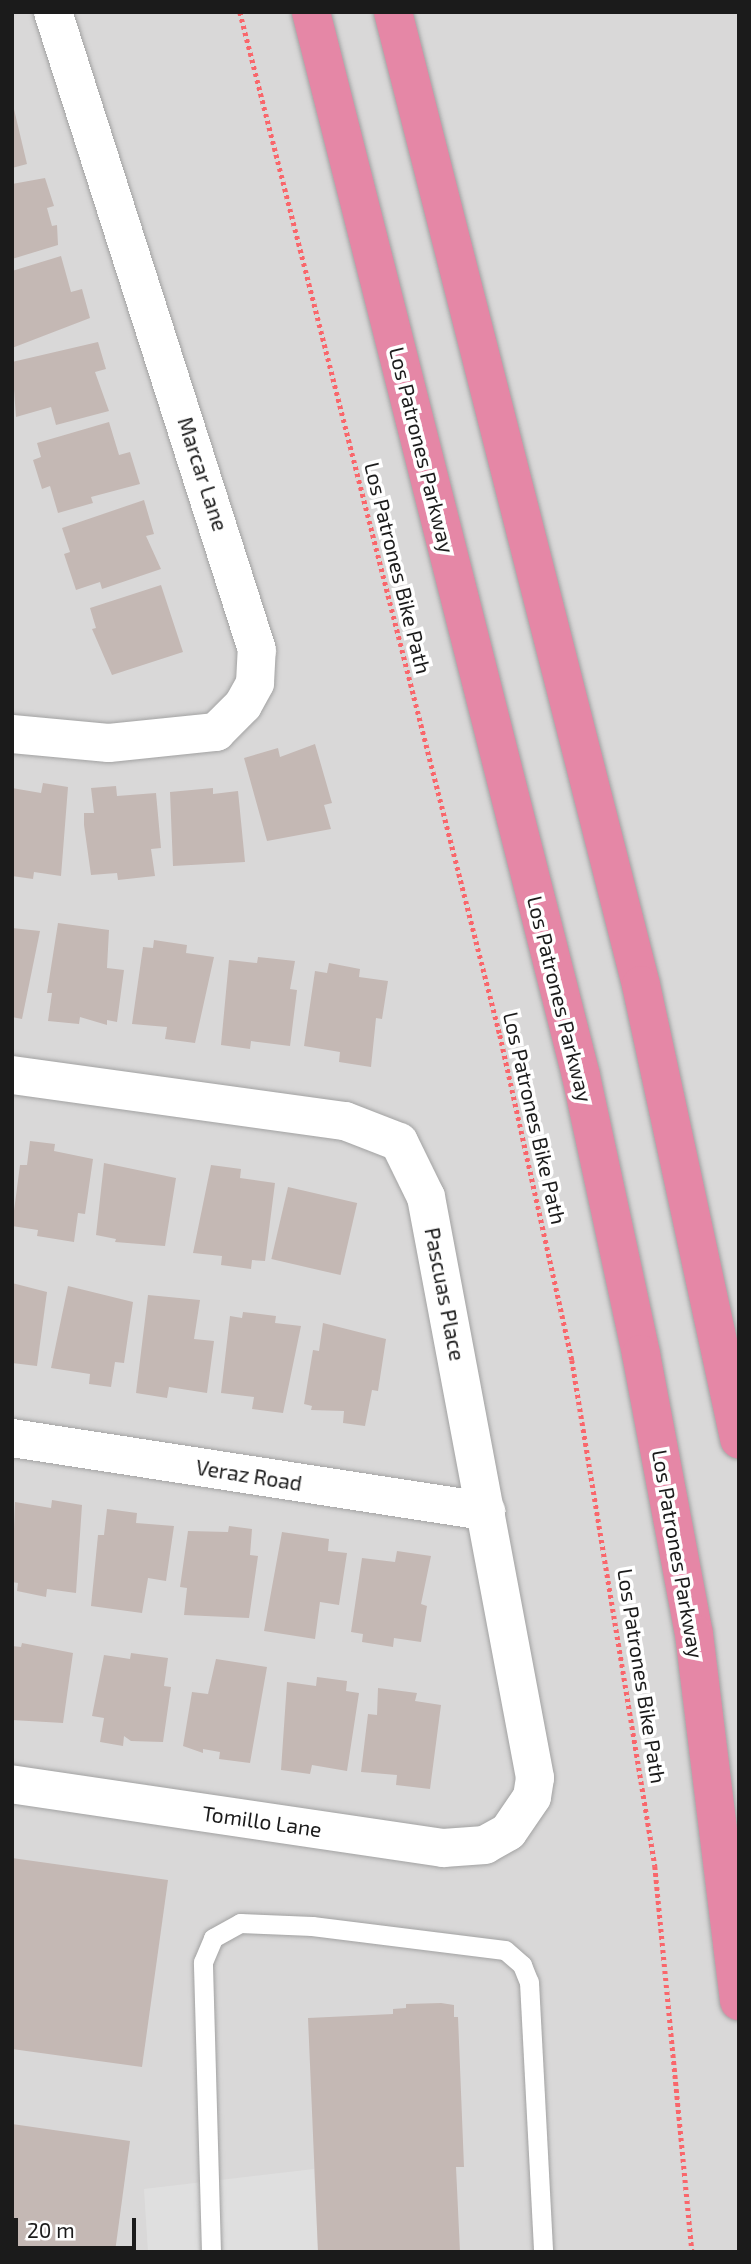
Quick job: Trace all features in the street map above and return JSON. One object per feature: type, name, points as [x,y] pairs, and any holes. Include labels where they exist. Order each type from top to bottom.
[{"type":"highway","name":"Los Patrones Parkway","points":[[311,12],[580,1076],[642,1354],[694,1634],[739,2001]]},
{"type":"highway","points":[[393,12],[641,985],[739,1440]]},
{"type":"street","name":"Marcar Lane","points":[[12,734],[109,743],[216,732],[243,705],[255,683],[257,650],[53,12]]},
{"type":"street","name":"Pascuas Place","points":[[12,1075],[345,1121],[399,1142],[426,1198],[535,1778],[532,1797],[508,1832]]},
{"type":"street","name":"Veraz Road","points":[[12,1438],[486,1511]]},
{"type":"street","name":"Tomillo Lane","points":[[12,1784],[443,1848],[485,1845],[508,1832]]},
{"type":"lane","points":[[211,2252],[203,1962],[214,1938],[240,1923],[312,1926],[505,1950],[523,1965],[529,1982],[543,2252]]},
{"type":"path","name":"Los Patrones Bike Path","points":[[240,12],[500,1035],[572,1360],[656,1866],[692,2252]]},
{"type":"shaded area","points":[[12,12],[739,12],[739,2252],[12,2252]]},
{"type":"shaded area","points":[[314,2169],[318,2252],[148,2252],[144,2189]]},
{"type":"building","points":[[12,106],[27,164],[12,168]]},
{"type":"building","points":[[45,178],[54,206],[47,208],[52,226],[57,225],[58,245],[12,259],[12,184]]},
{"type":"building","points":[[61,256],[71,292],[82,289],[90,318],[12,348],[12,271]]},
{"type":"building","points":[[98,342],[106,369],[95,372],[109,411],[56,425],[51,407],[16,417],[12,362]]},
{"type":"building","points":[[109,422],[119,455],[130,452],[140,484],[91,497],[93,503],[58,513],[50,486],[42,489],[33,460],[41,457],[37,443]]},
{"type":"building","points":[[144,500],[154,534],[146,536],[161,569],[102,589],[100,582],[76,590],[64,554],[70,552],[62,528]]},
{"type":"building","points":[[161,585],[183,652],[112,675],[92,629],[96,628],[90,608]]},
{"type":"building","points":[[315,744],[332,803],[324,805],[331,829],[267,841],[244,758],[278,748],[280,757]]},
{"type":"building","points":[[43,783],[68,787],[61,876],[34,872],[33,879],[12,876],[12,788],[41,793]]},
{"type":"building","points":[[116,786],[117,796],[156,793],[161,848],[151,849],[155,876],[118,880],[117,873],[91,875],[84,813],[94,813],[91,788]]},
{"type":"building","points":[[213,788],[213,794],[238,791],[245,862],[173,866],[170,792]]},
{"type":"building","points":[[58,923],[109,930],[107,968],[124,970],[117,1022],[107,1020],[107,1025],[80,1017],[79,1024],[48,1021],[52,993],[47,993]]},
{"type":"building","points":[[12,928],[40,931],[22,1019],[12,1017]]},
{"type":"building","points":[[154,940],[187,945],[186,953],[214,957],[195,1043],[165,1039],[167,1027],[132,1024],[143,947],[153,948]]},
{"type":"building","points":[[258,957],[295,961],[290,989],[297,990],[290,1046],[251,1041],[250,1049],[221,1045],[229,960],[257,963]]},
{"type":"building","points":[[329,963],[360,969],[359,977],[388,981],[382,1019],[376,1018],[371,1067],[339,1062],[340,1052],[304,1046],[315,971],[327,973]]},
{"type":"building","points":[[30,1141],[55,1144],[54,1151],[93,1159],[85,1214],[78,1213],[74,1242],[37,1236],[38,1230],[12,1226],[20,1165],[27,1165]]},
{"type":"building","points":[[104,1163],[176,1178],[165,1246],[115,1242],[116,1239],[96,1235]]},
{"type":"building","points":[[211,1165],[241,1169],[240,1178],[275,1183],[265,1261],[252,1260],[251,1269],[221,1265],[222,1256],[193,1253]]},
{"type":"building","points":[[288,1187],[357,1203],[341,1275],[271,1259]]},
{"type":"building","points":[[12,1283],[47,1292],[37,1366],[12,1363]]},
{"type":"building","points":[[68,1286],[133,1302],[124,1363],[115,1362],[111,1387],[89,1384],[90,1374],[51,1368]]},
{"type":"building","points":[[148,1295],[200,1300],[194,1339],[214,1341],[207,1393],[169,1387],[167,1398],[136,1393]]},
{"type":"building","points":[[243,1312],[276,1316],[275,1323],[301,1326],[283,1413],[252,1409],[254,1397],[221,1393],[230,1316],[242,1318]]},
{"type":"building","points":[[323,1323],[386,1339],[378,1391],[372,1390],[365,1426],[343,1423],[344,1411],[311,1410],[312,1406],[304,1404],[313,1350],[319,1351]]},
{"type":"building","points":[[52,1500],[82,1505],[76,1593],[47,1589],[46,1597],[17,1591],[18,1583],[12,1582],[15,1502],[51,1508]]},
{"type":"building","points":[[107,1509],[137,1513],[136,1523],[174,1526],[166,1581],[148,1578],[142,1613],[91,1606],[98,1535],[104,1535]]},
{"type":"building","points":[[229,1526],[252,1529],[250,1555],[258,1556],[249,1618],[184,1615],[187,1588],[180,1587],[188,1531],[228,1532]]},
{"type":"building","points":[[282,1532],[329,1539],[328,1551],[347,1553],[339,1605],[320,1602],[315,1639],[264,1631]]},
{"type":"building","points":[[397,1551],[431,1556],[421,1604],[427,1606],[421,1642],[394,1638],[393,1647],[362,1642],[363,1634],[351,1632],[362,1558],[395,1562]]},
{"type":"building","points":[[22,1643],[73,1653],[63,1723],[12,1720],[12,1646],[21,1647]]},
{"type":"building","points":[[131,1653],[168,1658],[164,1686],[171,1687],[163,1742],[131,1741],[124,1736],[123,1746],[100,1742],[104,1718],[92,1716],[104,1655],[130,1659]]},
{"type":"building","points":[[216,1659],[267,1667],[250,1763],[219,1759],[220,1752],[203,1749],[203,1753],[183,1746],[192,1692],[208,1694]]},
{"type":"building","points":[[317,1677],[347,1681],[346,1691],[359,1693],[347,1771],[312,1765],[310,1774],[281,1770],[287,1682],[316,1686]]},
{"type":"building","points":[[378,1688],[417,1693],[415,1701],[441,1705],[430,1789],[396,1785],[397,1775],[361,1772],[368,1714],[377,1715]]},
{"type":"building","points":[[12,1858],[168,1880],[142,2067],[12,2049]]},
{"type":"building","points":[[406,2004],[454,2005],[454,2017],[458,2017],[464,2167],[456,2167],[460,2252],[318,2252],[308,2018],[393,2014],[393,2009],[406,2008]]},
{"type":"building","points":[[12,2124],[130,2141],[115,2252],[12,2252]]}]
